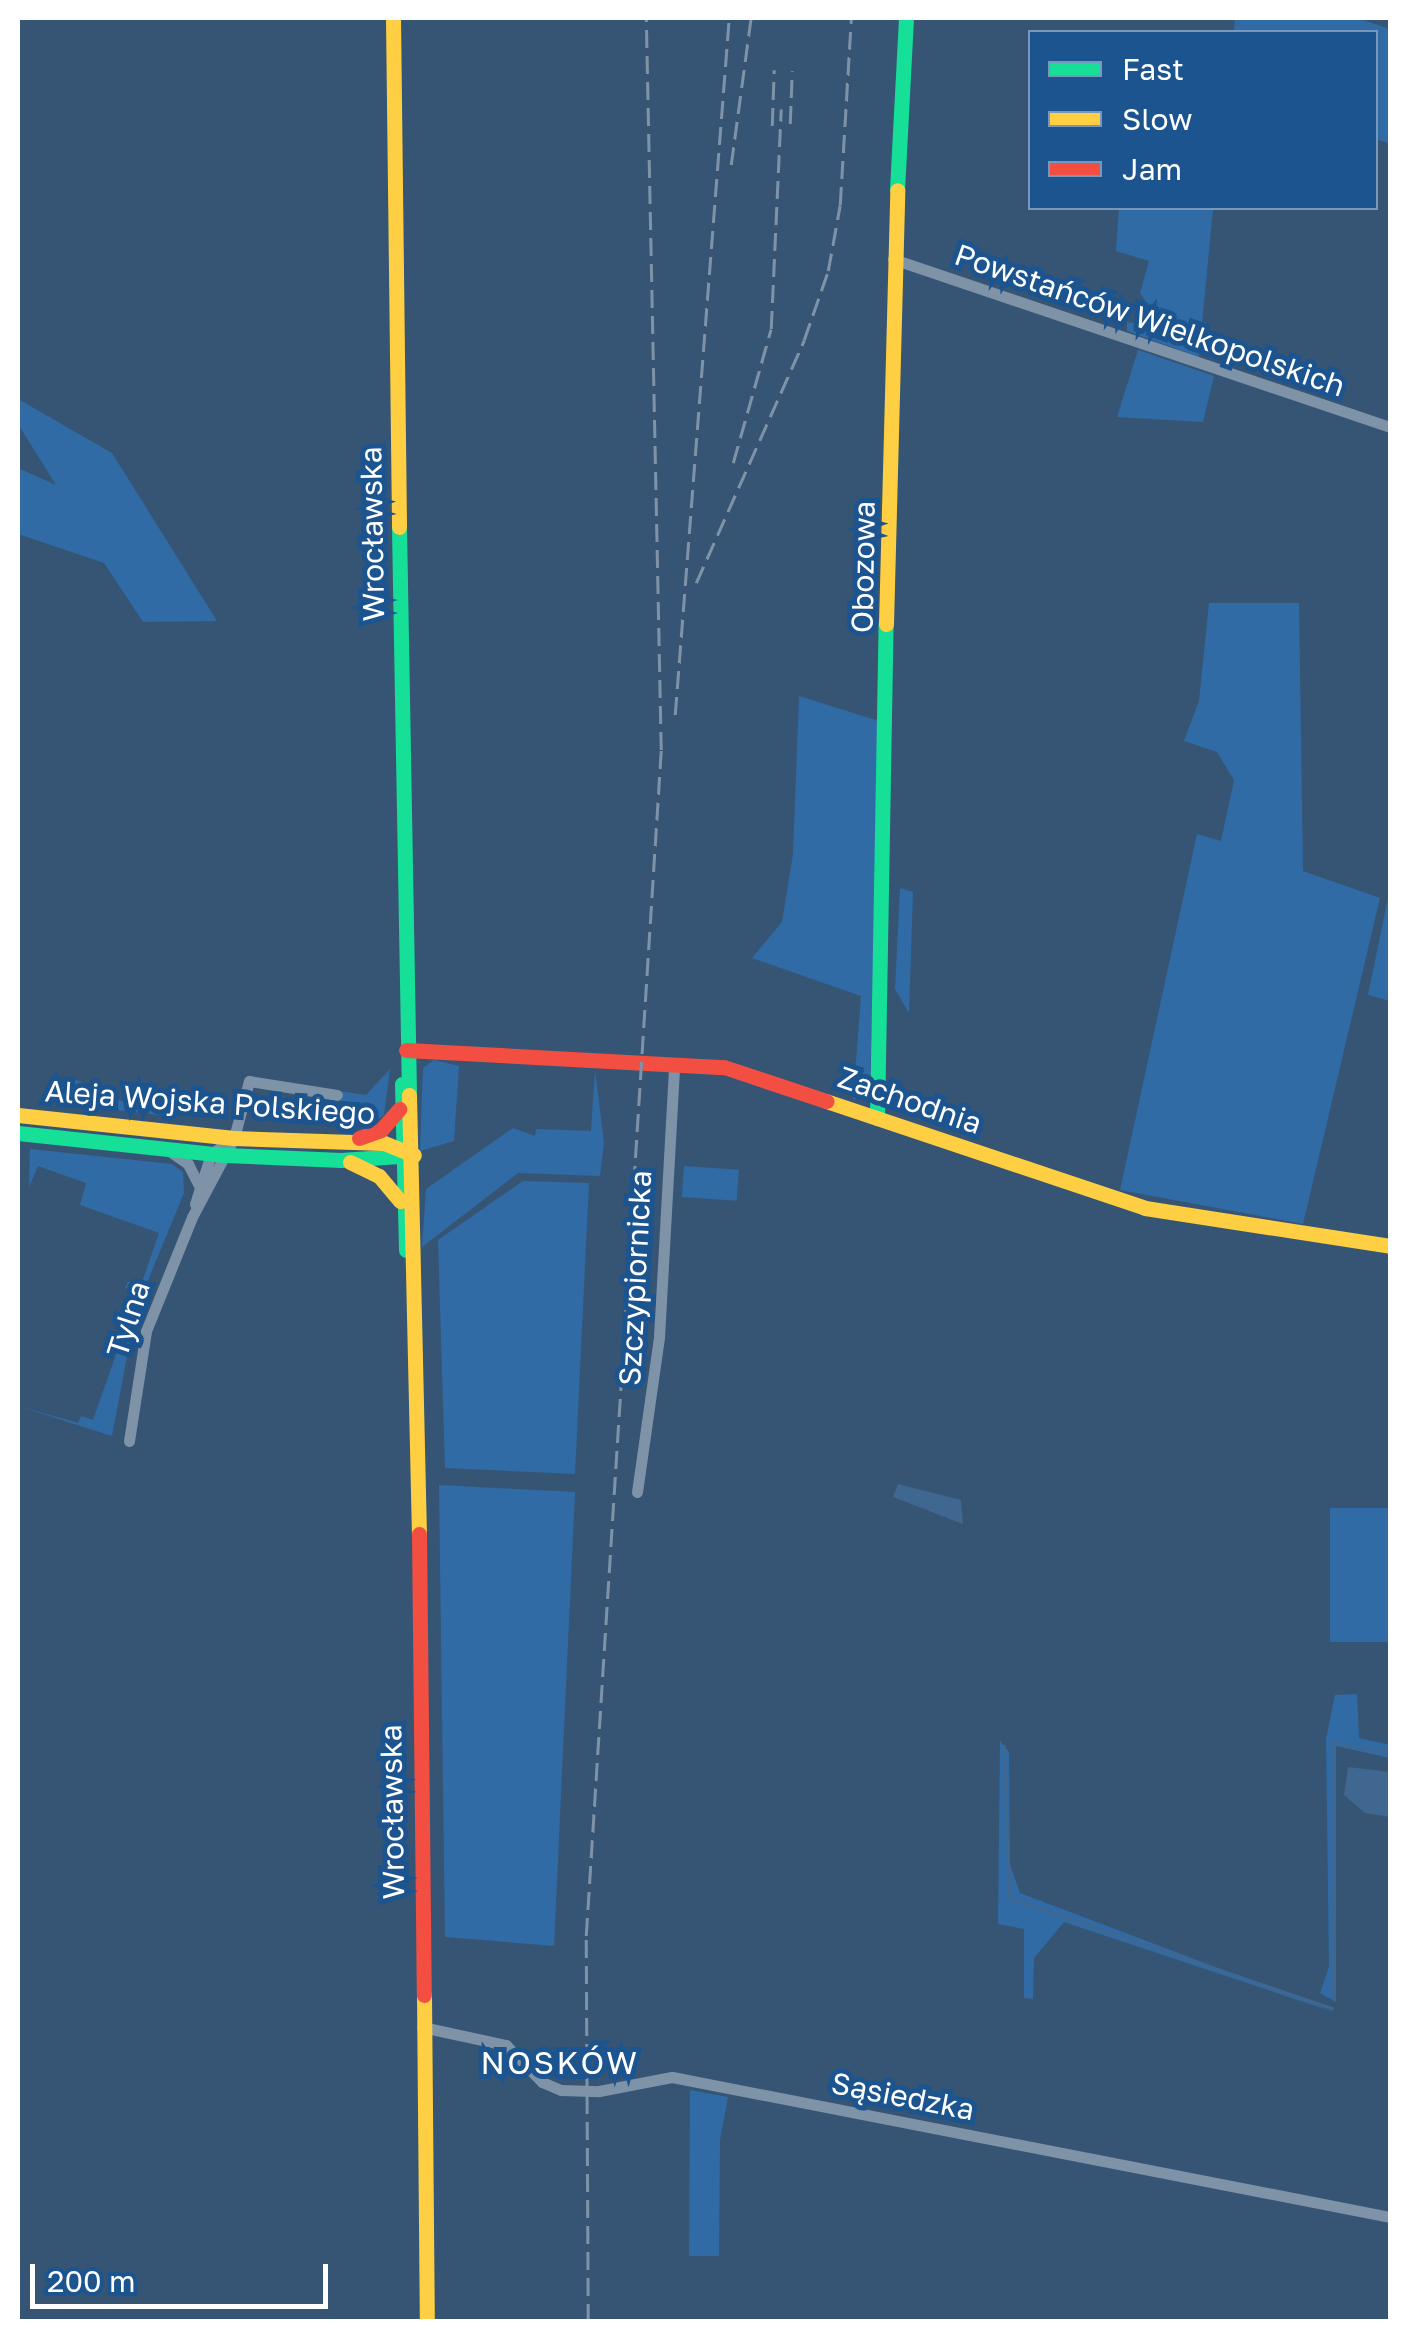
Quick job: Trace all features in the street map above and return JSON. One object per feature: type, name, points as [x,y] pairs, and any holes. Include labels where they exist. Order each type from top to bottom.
[{"type":"street","name":"Wrocławska","points":[[392,18],[406,1050],[400,1201],[412,1302]]},
{"type":"street","name":"Obozowa","points":[[877,1118],[893,259],[906,18]]},
{"type":"street","name":"Powstańców Wielkopolskich","points":[[893,259],[1390,428]]},
{"type":"street","name":"Wrocławska","points":[[406,1050],[399,1109],[412,1302],[426,2322]]},
{"type":"street","name":"Zachodnia","points":[[406,1050],[734,1069],[1145,1208],[1390,1246]]},
{"type":"street","name":"Szczypiornicka","points":[[637,1492],[659,1338],[674,1066]]},
{"type":"street","name":"Tylna","points":[[192,1218],[199,1186],[218,1154],[234,1138],[248,1080],[337,1095]]},
{"type":"street","points":[[352,1140],[381,1130],[399,1109]]},
{"type":"street","name":"Aleja Wojska Polskiego","points":[[18,1114],[234,1138],[352,1140],[404,1153]]},
{"type":"street","name":"Aleja Wojska Polskiego","points":[[18,1132],[218,1154],[341,1160],[404,1153]]},
{"type":"street","points":[[168,1149],[188,1164],[199,1186]]},
{"type":"street","name":"Tylna","points":[[129,1441],[140,1352],[218,1154]]},
{"type":"street","points":[[341,1160],[379,1176],[400,1201]]},
{"type":"street","name":"Sąsiedzka","points":[[422,2027],[506,2045],[542,2082],[561,2090],[599,2091],[672,2077],[1390,2217]]},
{"type":"shaded area","points":[[1235,18],[1357,18],[1390,29],[1390,144],[1378,140],[1378,30],[1234,30]]},
{"type":"shaded area","points":[[1119,210],[1213,210],[1199,357],[1127,331],[1127,322],[1145,325],[1146,302],[1140,293],[1149,261],[1116,251]]},
{"type":"shaded area","points":[[1138,350],[1214,376],[1203,422],[1117,417]]},
{"type":"shaded area","points":[[18,399],[112,453],[217,621],[143,622],[104,563],[18,534],[18,468],[56,485],[18,424]]},
{"type":"shaded area","points":[[1209,603],[1299,603],[1303,871],[1380,898],[1303,1224],[1120,1190],[1197,834],[1221,841],[1234,780],[1217,752],[1184,741],[1199,701]]},
{"type":"shaded area","points":[[799,696],[879,721],[870,1091],[853,1100],[861,996],[752,958],[782,922],[793,854]]},
{"type":"shaded area","points":[[900,888],[913,892],[909,1013],[895,989]]},
{"type":"shaded area","points":[[1390,888],[1390,1001],[1368,995]]},
{"type":"shaded area","points":[[434,1060],[459,1066],[454,1141],[420,1151],[423,1068]]},
{"type":"shaded area","points":[[390,1069],[384,1115],[373,1123],[355,1122],[357,1104],[338,1100],[339,1091],[366,1095]]},
{"type":"shaded area","points":[[595,1070],[604,1143],[600,1176],[518,1173],[422,1247],[426,1189],[513,1128],[535,1136],[536,1129],[591,1131]]},
{"type":"shaded area","points":[[74,1079],[124,1102],[147,1105],[148,1098],[236,1112],[170,1107],[168,1116],[71,1105]]},
{"type":"shaded area","points":[[30,1149],[172,1164],[183,1172],[184,1193],[142,1295],[125,1288],[128,1282],[141,1285],[159,1233],[80,1205],[86,1183],[38,1166],[29,1187]]},
{"type":"shaded area","points":[[684,1166],[739,1170],[737,1201],[682,1197]]},
{"type":"shaded area","points":[[523,1181],[589,1183],[575,1474],[445,1468],[438,1240]]},
{"type":"shaded area","points":[[118,1311],[134,1319],[112,1436],[18,1406],[78,1423],[81,1416],[93,1420],[127,1323],[115,1318]]},
{"type":"shaded area","points":[[898,1484],[961,1500],[963,1524],[893,1497]]},
{"type":"shaded area","points":[[439,1485],[575,1492],[554,1946],[445,1937]]},
{"type":"shaded area","points":[[1330,1508],[1390,1508],[1390,1642],[1330,1642]]},
{"type":"shaded area","points":[[1357,1694],[1359,1738],[1390,1745],[1390,1758],[1336,1746],[1336,2002],[1320,1993],[1329,1967],[1326,1739],[1335,1695]]},
{"type":"shaded area","points":[[1000,1741],[1009,1752],[1010,1865],[1020,1893],[1337,2013],[1064,1922],[1034,1958],[1033,1999],[1024,1998],[1024,1929],[998,1924]]},
{"type":"shaded area","points":[[1348,1767],[1390,1772],[1390,1817],[1365,1813],[1344,1795]]},
{"type":"shaded area","points":[[690,2090],[728,2097],[720,2140],[719,2256],[689,2256]]},
{"type":"waterway","points":[[1333,1998],[1332,1742],[1390,1752]]},
{"type":"waterway","points":[[1004,1746],[1010,1898],[1332,2008]]},
{"type":"railway","points":[[588,2322],[586,1936],[661,750],[646,18]]},
{"type":"railway","points":[[675,715],[729,18]]},
{"type":"railway","points":[[731,165],[751,18]]},
{"type":"railway","points":[[696,583],[804,340],[828,271],[840,205],[851,18]]},
{"type":"railway","points":[[772,126],[774,70]]},
{"type":"railway","points":[[790,124],[792,71]]},
{"type":"railway","points":[[733,463],[771,329],[781,109]]},
{"type":"traffic: fast","points":[[897,190],[906,18]]},
{"type":"traffic: fast","points":[[399,527],[409,1095]]},
{"type":"traffic: fast","points":[[877,1118],[886,624]]},
{"type":"traffic: fast","points":[[402,1084],[406,1250]]},
{"type":"traffic: fast","points":[[18,1133],[225,1155],[341,1160],[414,1155]]},
{"type":"traffic: slow","points":[[393,18],[399,527]]},
{"type":"traffic: slow","points":[[886,624],[897,190]]},
{"type":"traffic: slow","points":[[409,1095],[419,1534]]},
{"type":"traffic: slow","points":[[826,1101],[1145,1208],[1390,1246]]},
{"type":"traffic: slow","points":[[18,1115],[234,1138],[384,1143],[414,1155]]},
{"type":"traffic: slow","points":[[350,1162],[379,1176],[400,1201]]},
{"type":"traffic: slow","points":[[424,1995],[427,2322]]},
{"type":"traffic: jam","points":[[406,1050],[724,1067],[826,1101]]},
{"type":"traffic: jam","points":[[359,1138],[381,1130],[399,1109]]},
{"type":"traffic: jam","points":[[419,1534],[424,1995]]},
{"type":"district","name":"NOSKÓW","points":[[560,2062]]}]
